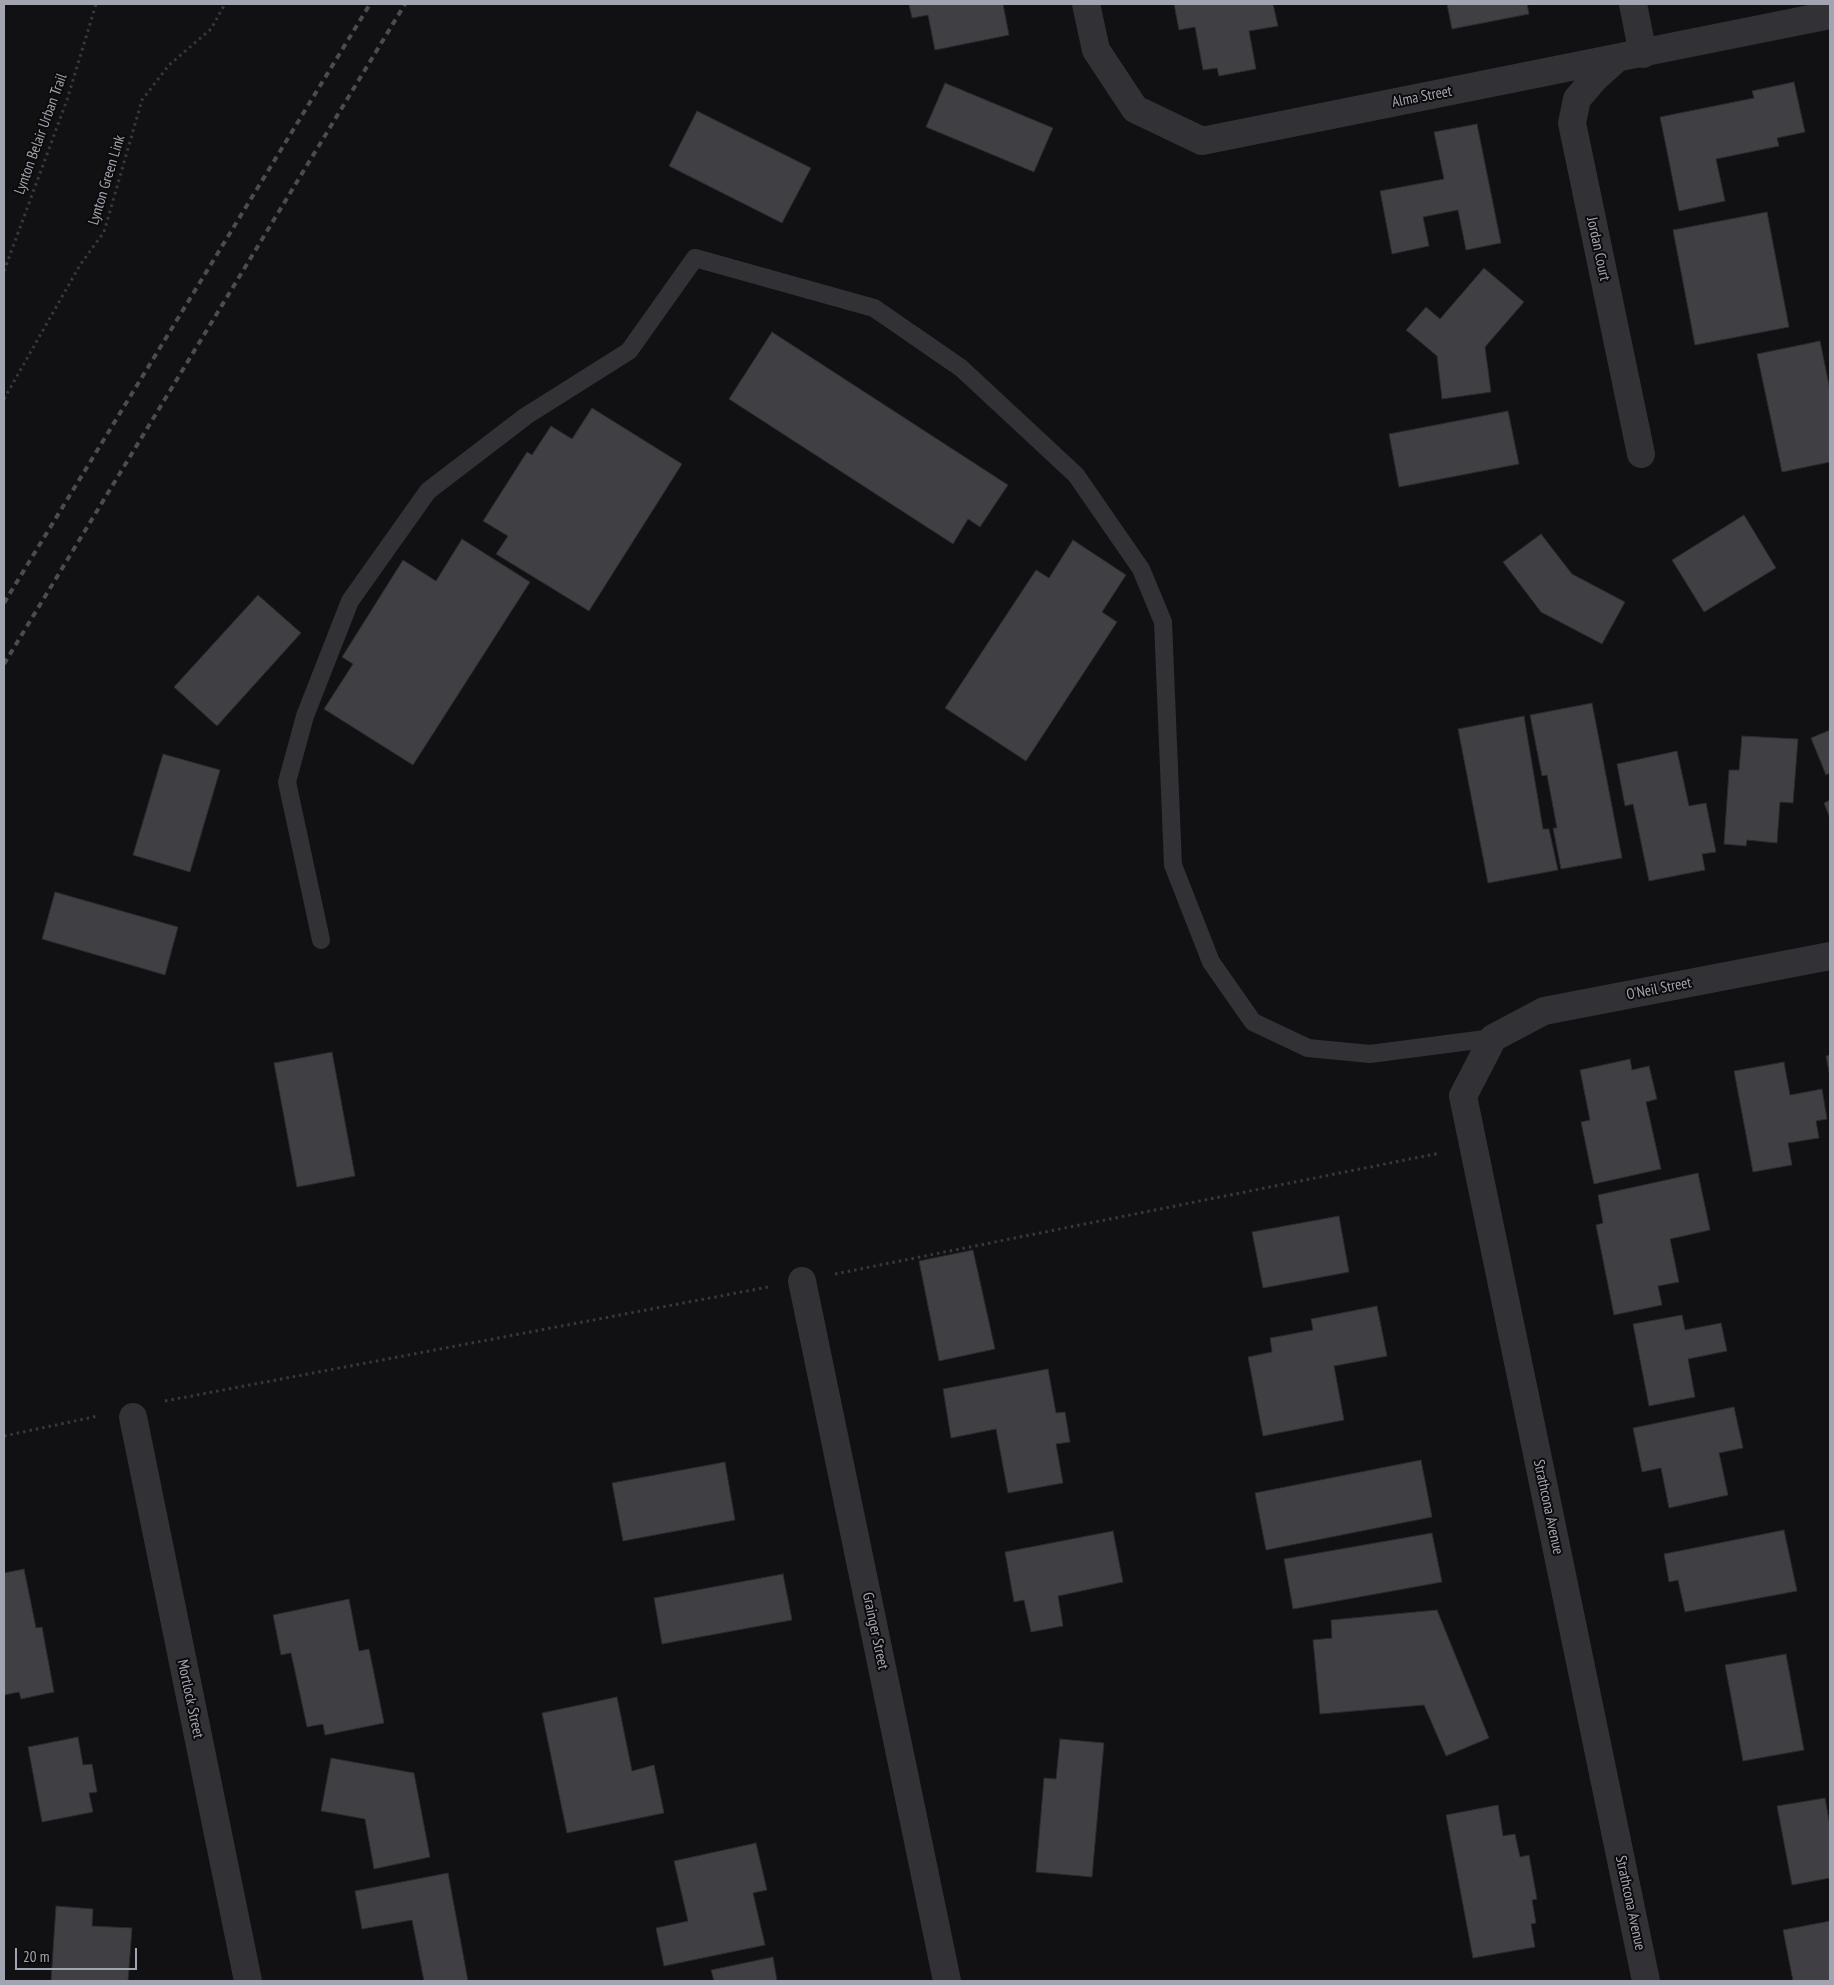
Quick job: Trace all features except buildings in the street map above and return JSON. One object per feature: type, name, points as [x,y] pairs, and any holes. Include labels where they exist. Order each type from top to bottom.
[{"type":"street","name":"Alma Street","points":[[1086,4],[1096,50],[1135,109],[1202,141],[1830,15]]},
{"type":"street","points":[[1633,4],[1643,54]]},
{"type":"street","name":"Jordan Court","points":[[1616,59],[1595,78],[1577,99],[1572,123],[1641,454]]},
{"type":"street","name":"O'Neil Street","points":[[1493,1038],[1544,1011],[1830,956]]},
{"type":"street","name":"Strathcona Avenue","points":[[1493,1038],[1464,1096],[1646,1981]]},
{"type":"street","name":"Grainger Street","points":[[802,1281],[947,1981]]},
{"type":"street","name":"Mortlock Street","points":[[133,1417],[248,1981]]},
{"type":"lane","points":[[321,940],[287,782],[305,716],[350,601],[428,490],[526,416],[629,351],[695,258],[874,308],[961,368],[1076,475],[1141,568],[1163,622],[1173,865],[1211,962],[1253,1022],[1308,1048],[1370,1054],[1493,1038]]},
{"type":"path","name":"Lynton Belair Urban Trail","points":[[4,271],[67,100],[96,4]]},
{"type":"path","name":"Lynton Green Link","points":[[4,399],[80,265],[104,232],[142,100],[169,65],[211,29],[225,4]]},
{"type":"path","points":[[4,1436],[108,1414],[133,1417],[153,1403],[802,1281],[1474,1146]]},
{"type":"railway","points":[[4,603],[370,4]]},
{"type":"railway","points":[[4,664],[405,4]]}]
